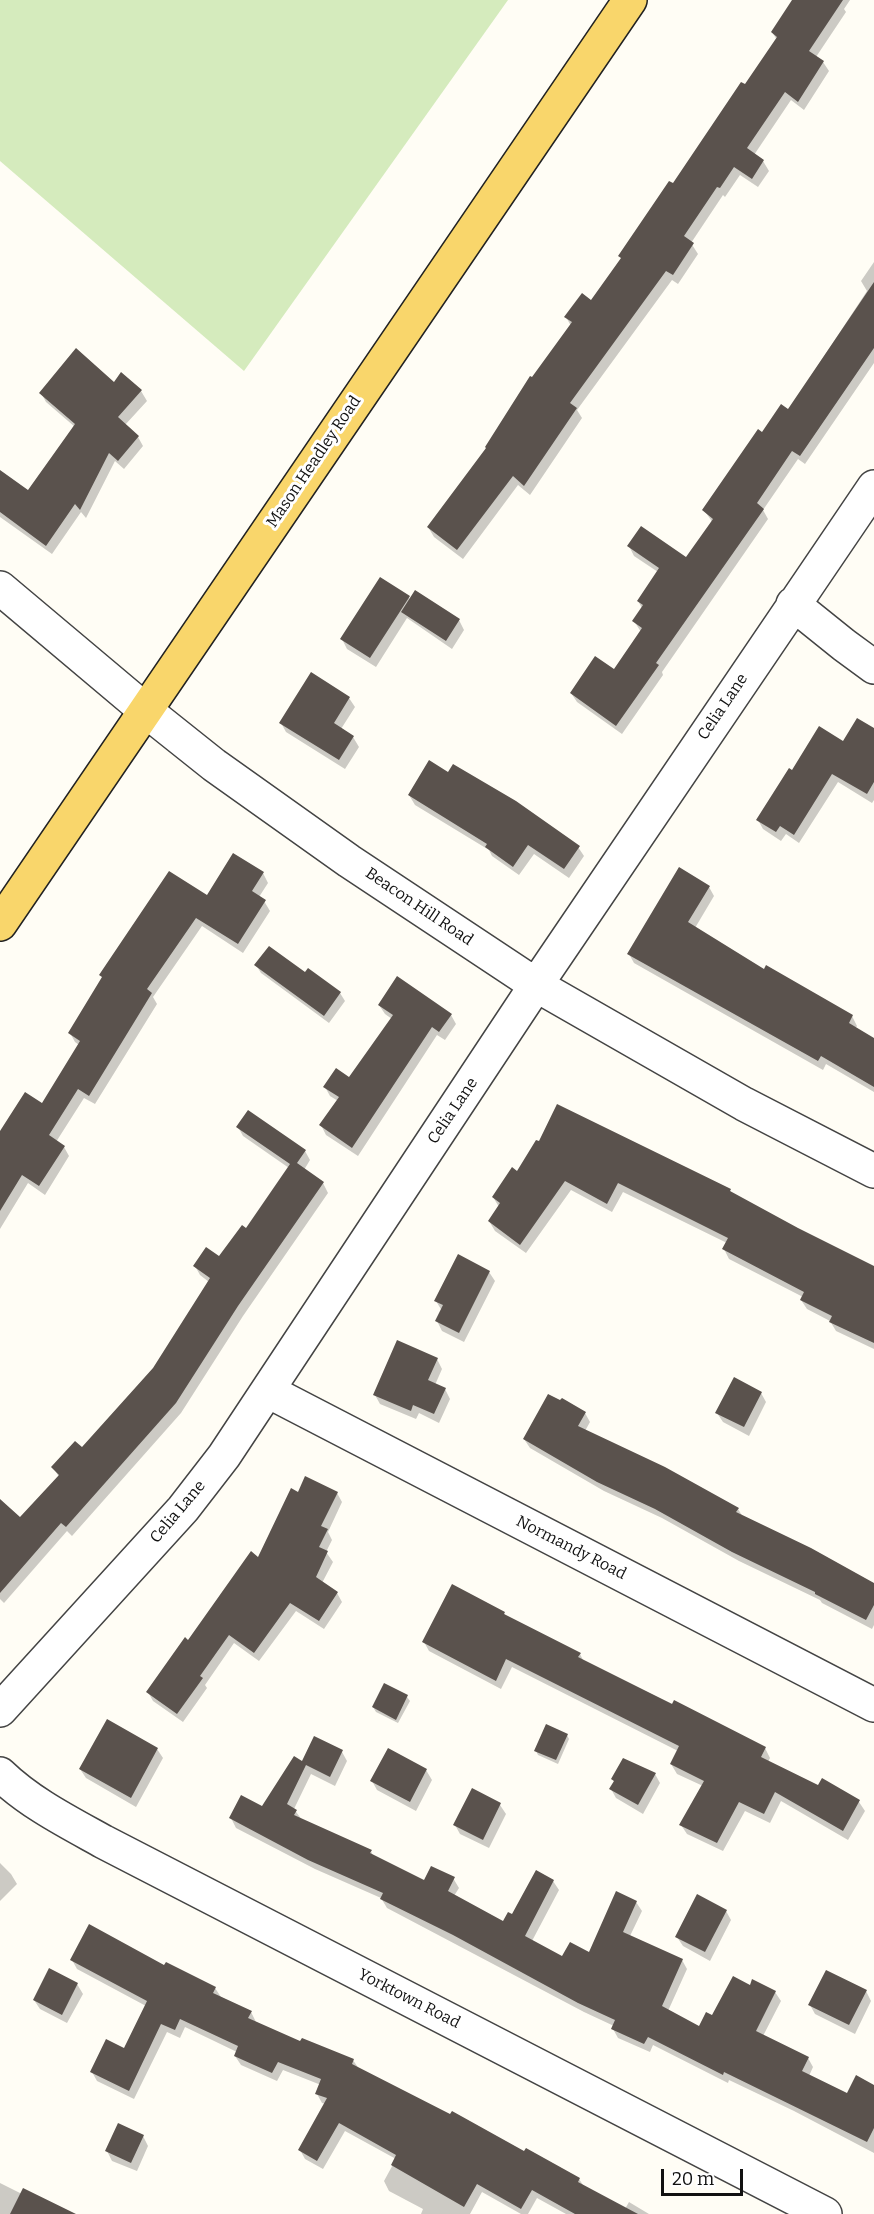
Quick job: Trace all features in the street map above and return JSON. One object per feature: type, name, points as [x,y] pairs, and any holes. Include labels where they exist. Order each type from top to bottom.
[{"type":"main road","name":"Mason Headley Road","points":[[0,924],[630,0]]},
{"type":"street","name":"Celia Lane","points":[[0,1710],[183,1509],[224,1456],[536,985],[874,487]]},
{"type":"street","name":"Beacon Hill Road","points":[[0,588],[214,765],[349,861],[536,985],[744,1104],[874,1171]]},
{"type":"street","points":[[793,604],[874,667]]},
{"type":"street","name":"Normandy Road","points":[[267,1391],[874,1705]]},
{"type":"street","name":"Yorktown Road","points":[[0,1774],[52,1813],[104,1842],[825,2214]]},
{"type":"green space","points":[[0,0],[508,0],[244,371],[0,161]]},
{"type":"building","points":[[792,0],[843,0],[809,51],[824,61],[798,102],[785,92],[747,148],[764,160],[752,179],[734,167],[720,188],[717,187],[684,236],[694,243],[673,275],[666,271],[570,403],[577,408],[524,486],[513,476],[457,550],[427,527],[486,448],[530,376],[532,377],[572,322],[564,317],[582,293],[591,300],[621,258],[618,256],[669,181],[673,183],[741,82],[745,84],[777,37],[771,32]]},
{"type":"building","points":[[874,282],[874,348],[800,456],[792,451],[757,503],[764,509],[656,663],[659,665],[616,726],[570,693],[595,656],[614,669],[642,628],[632,621],[643,605],[637,601],[659,568],[627,546],[641,526],[686,557],[713,519],[702,510],[758,429],[762,432],[781,404],[788,409]]},
{"type":"building","points":[[76,348],[114,382],[121,372],[142,390],[118,417],[139,436],[118,461],[109,453],[80,510],[75,504],[46,546],[0,512],[0,470],[28,490],[75,424],[39,393]]},
{"type":"building","points":[[380,577],[410,596],[370,658],[340,639]]},
{"type":"building","points":[[415,590],[460,619],[446,641],[401,612]]},
{"type":"building","points":[[311,672],[350,697],[334,723],[354,736],[339,760],[279,723]]},
{"type":"building","points":[[857,718],[874,728],[874,782],[867,794],[832,774],[794,835],[780,826],[776,832],[756,820],[789,768],[792,770],[819,726],[843,741]]},
{"type":"building","points":[[429,760],[448,772],[453,764],[516,801],[580,846],[564,869],[528,845],[513,867],[485,847],[487,844],[408,795]]},
{"type":"building","points":[[233,853],[264,872],[252,891],[266,900],[238,944],[196,918],[147,989],[152,993],[89,1096],[78,1089],[49,1135],[65,1146],[39,1186],[22,1175],[0,1211],[0,1131],[25,1092],[42,1103],[80,1041],[68,1033],[102,977],[99,975],[169,871],[207,895]]},
{"type":"building","points":[[679,867],[710,886],[688,922],[764,969],[766,965],[853,1015],[849,1023],[874,1038],[874,1087],[821,1056],[818,1061],[627,954]]},
{"type":"building","points":[[269,946],[305,972],[308,968],[341,992],[324,1016],[254,965]]},
{"type":"building","points":[[397,976],[452,1014],[439,1032],[432,1027],[352,1148],[319,1125],[339,1097],[323,1087],[336,1068],[349,1077],[393,1015],[378,1005]]},
{"type":"building","points":[[557,1104],[731,1189],[730,1191],[798,1228],[874,1266],[874,1343],[829,1322],[832,1316],[800,1300],[804,1292],[722,1249],[728,1238],[618,1183],[607,1204],[565,1181],[520,1245],[488,1221],[500,1203],[492,1197],[512,1167],[517,1171],[536,1140],[539,1141]]},
{"type":"building","points":[[248,1110],[306,1150],[297,1163],[324,1182],[238,1306],[176,1403],[66,1527],[61,1523],[0,1593],[0,1499],[20,1517],[59,1475],[51,1467],[75,1441],[82,1447],[153,1368],[210,1278],[193,1266],[206,1247],[219,1256],[242,1225],[246,1228],[290,1164],[236,1127]]},
{"type":"building","points":[[458,1254],[490,1271],[459,1333],[435,1321],[443,1305],[434,1301]]},
{"type":"building","points":[[397,1340],[438,1358],[428,1380],[446,1388],[434,1414],[413,1405],[411,1411],[373,1395]]},
{"type":"building","points":[[734,1377],[762,1392],[744,1427],[715,1413]]},
{"type":"building","points":[[548,1394],[560,1400],[562,1398],[586,1412],[578,1426],[665,1467],[739,1508],[736,1512],[811,1548],[874,1583],[874,1605],[866,1620],[815,1592],[732,1552],[655,1509],[597,1482],[523,1439]]},
{"type":"building","points":[[305,1476],[338,1492],[321,1526],[328,1529],[319,1547],[328,1551],[316,1577],[338,1592],[319,1621],[290,1603],[254,1653],[229,1635],[200,1676],[203,1678],[177,1714],[146,1692],[185,1637],[188,1640],[251,1551],[258,1557],[291,1488],[298,1492]]},
{"type":"building","points":[[452,1584],[505,1612],[504,1614],[581,1653],[578,1657],[672,1704],[674,1700],[766,1747],[761,1757],[818,1785],[822,1778],[860,1800],[843,1831],[775,1792],[764,1814],[739,1802],[717,1843],[679,1825],[704,1781],[670,1764],[679,1746],[506,1659],[496,1681],[422,1642]]},
{"type":"building","points":[[384,1683],[408,1695],[396,1720],[372,1707]]},
{"type":"building","points":[[107,1719],[158,1748],[131,1798],[79,1769]]},
{"type":"building","points":[[546,1724],[568,1734],[556,1760],[534,1751]]},
{"type":"building","points":[[314,1736],[343,1750],[330,1777],[306,1765],[287,1804],[297,1810],[294,1815],[372,1850],[370,1853],[424,1880],[431,1866],[455,1877],[448,1891],[503,1921],[508,1912],[512,1914],[536,1870],[554,1880],[525,1936],[562,1956],[570,1942],[589,1952],[616,1891],[637,1901],[623,1932],[683,1959],[662,2006],[699,2026],[706,2012],[712,2015],[733,1976],[750,1985],[752,1979],[776,1991],[756,2031],[809,2057],[802,2071],[847,2093],[856,2075],[874,2085],[874,2128],[867,2142],[724,2072],[723,2075],[648,2037],[644,2044],[611,2029],[615,2020],[578,2003],[453,1935],[380,1899],[383,1893],[308,1860],[229,1818],[241,1795],[262,1806],[294,1756],[302,1761]]},
{"type":"building","points":[[388,1748],[427,1769],[410,1802],[370,1781]]},
{"type":"building","points":[[623,1758],[656,1773],[638,1805],[609,1789],[614,1781],[611,1779]]},
{"type":"building","points":[[472,1788],[501,1803],[483,1840],[453,1825]]},
{"type":"building","points":[[697,1894],[727,1910],[705,1952],[675,1937]]},
{"type":"building","points":[[89,1924],[164,1965],[166,1962],[216,1987],[213,1993],[252,2011],[248,2018],[300,2041],[302,2038],[354,2059],[352,2064],[450,2114],[452,2111],[524,2151],[526,2148],[580,2178],[578,2182],[638,2214],[575,2214],[532,2190],[521,2209],[477,2184],[464,2207],[391,2165],[396,2155],[339,2123],[317,2161],[298,2150],[327,2098],[315,2094],[321,2079],[278,2062],[272,2073],[234,2056],[238,2046],[180,2019],[175,2030],[161,2024],[129,2091],[90,2072],[106,2039],[124,2048],[147,2001],[70,1960]]},
{"type":"building","points":[[49,1968],[78,1983],[62,2015],[33,2000]]},
{"type":"building","points":[[826,1970],[867,1990],[849,2025],[808,2005]]},
{"type":"building","points":[[118,2123],[144,2135],[131,2163],[105,2151]]},
{"type":"building","points":[[23,2188],[76,2214],[10,2214]]}]
